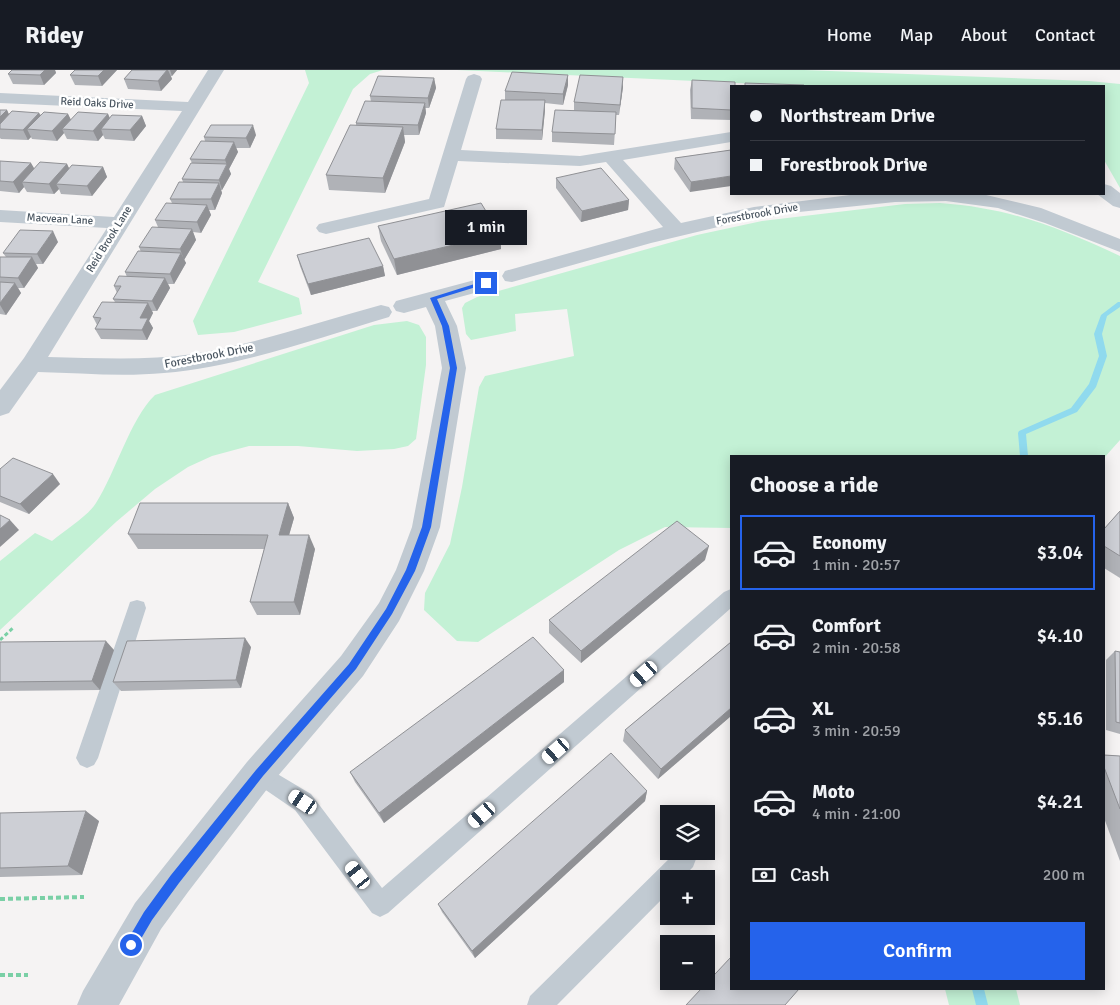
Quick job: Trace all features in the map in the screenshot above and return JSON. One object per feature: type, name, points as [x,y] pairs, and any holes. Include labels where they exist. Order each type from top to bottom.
[{"type":"street","name":"Reid Brook Lane","points":[[0,407],[32,364],[119,222],[216,70]]},
{"type":"street","points":[[326,228],[437,203],[474,79]]},
{"type":"street","name":"Reid Oaks Drive","points":[[0,98],[193,107]]},
{"type":"street","points":[[451,155],[580,162],[730,137]]},
{"type":"street","points":[[612,157],[676,231]]},
{"type":"street","points":[[1105,191],[1120,202]]},
{"type":"street","name":"Forestbrook Drive","points":[[512,276],[723,219],[775,209],[884,197],[945,196],[979,199],[1014,206],[1040,213],[1120,246]]},
{"type":"street","name":"Macvean Lane","points":[[0,216],[119,222]]},
{"type":"street","points":[[404,306],[486,283]]},
{"type":"street","points":[[97,1005],[148,916],[259,773],[352,666],[389,612],[410,571],[426,527],[454,368],[446,326],[433,298]]},
{"type":"street","name":"Forestbrook Drive","points":[[32,364],[117,366],[165,365],[195,361],[268,344],[381,312]]},
{"type":"lane","points":[[259,773],[303,802],[380,905],[730,599]]},
{"type":"lane","points":[[87,758],[137,608]]},
{"type":"lane","points":[[539,1005],[684,860]]},
{"type":"path","points":[[0,640],[13,628]]},
{"type":"path","points":[[0,899],[84,897]]},
{"type":"path","points":[[0,975],[28,975]]},
{"type":"green space","points":[[305,70],[383,70],[370,74],[353,89],[258,282],[299,298],[302,314],[234,332],[198,335],[193,321],[309,83]]},
{"type":"green space","points":[[457,70],[804,70],[1089,81],[1120,84],[1120,188],[1105,162],[1105,85],[780,85]]},
{"type":"green space","points":[[940,203],[989,209],[1011,214],[1075,236],[1120,256],[1120,440],[1105,457],[1105,455],[730,455],[730,528],[665,527],[619,550],[478,642],[457,641],[424,610],[425,593],[450,544],[479,387],[485,376],[574,356],[567,309],[515,314],[516,331],[471,340],[466,334],[462,308],[465,303],[477,297],[697,235],[762,221],[905,204]]},
{"type":"green space","points":[[407,321],[419,325],[426,337],[426,365],[416,439],[408,446],[394,449],[357,451],[298,446],[249,446],[212,456],[188,467],[155,489],[116,522],[0,630],[0,561],[35,533],[52,541],[92,508],[103,490],[138,418],[155,395],[374,325]]},
{"type":"green space","points":[[945,990],[1016,990],[1020,1005],[949,1005]]},
{"type":"building","points":[[12,70],[45,70],[40,75],[8,74]]},
{"type":"building","points":[[75,70],[104,70],[98,76],[70,75]]},
{"type":"building","points":[[132,70],[167,70],[158,81],[124,79]]},
{"type":"building","points":[[512,72],[568,75],[563,94],[505,91]]},
{"type":"building","points":[[580,75],[623,77],[620,105],[574,102]]},
{"type":"building","points":[[378,76],[434,78],[428,98],[370,96]]},
{"type":"building","points":[[692,80],[735,82],[735,85],[730,85],[730,110],[692,108]]},
{"type":"building","points":[[745,83],[804,85],[745,85]]},
{"type":"building","points":[[501,100],[545,100],[542,130],[496,129]]},
{"type":"building","points":[[365,101],[425,103],[418,125],[356,123]]},
{"type":"building","points":[[0,110],[7,110],[0,117]]},
{"type":"building","points":[[555,110],[616,112],[615,134],[552,132]]},
{"type":"building","points":[[12,111],[39,113],[23,130],[0,129],[0,124]]},
{"type":"building","points":[[44,112],[68,114],[52,131],[27,129]]},
{"type":"building","points":[[78,112],[108,114],[93,131],[62,129]]},
{"type":"building","points":[[112,115],[142,116],[130,130],[101,129]]},
{"type":"building","points":[[211,125],[253,125],[246,138],[204,137]]},
{"type":"building","points":[[350,125],[403,127],[383,178],[326,175]]},
{"type":"building","points":[[201,141],[234,142],[225,160],[190,159]]},
{"type":"building","points":[[730,150],[730,176],[691,182],[675,158]]},
{"type":"building","points":[[0,161],[31,163],[13,182],[0,181]]},
{"type":"building","points":[[40,162],[67,164],[49,184],[22,182]]},
{"type":"building","points":[[191,163],[227,164],[219,180],[182,179]]},
{"type":"building","points":[[72,165],[103,167],[87,186],[56,184]]},
{"type":"building","points":[[601,168],[629,200],[582,211],[556,178]]},
{"type":"building","points":[[179,182],[219,183],[211,199],[170,199]]},
{"type":"building","points":[[166,203],[207,205],[197,222],[155,220]]},
{"type":"building","points":[[481,203],[500,234],[394,259],[378,226]]},
{"type":"building","points":[[152,227],[192,229],[180,249],[139,247]]},
{"type":"building","points":[[20,230],[53,231],[37,254],[3,253]]},
{"type":"building","points":[[369,238],[383,266],[308,284],[297,255]]},
{"type":"building","points":[[138,251],[181,253],[170,274],[125,272]]},
{"type":"building","points":[[0,257],[32,257],[18,278],[0,277]]},
{"type":"building","points":[[119,276],[165,278],[152,301],[113,299],[121,286],[114,286]]},
{"type":"building","points":[[0,282],[15,283],[0,303]]},
{"type":"building","points":[[102,302],[148,303],[140,318],[148,318],[142,330],[95,329],[101,318],[93,317]]},
{"type":"building","points":[[13,458],[53,474],[20,504],[0,496],[0,469]]},
{"type":"building","points":[[140,503],[288,503],[279,535],[309,535],[294,602],[250,602],[268,535],[128,534]]},
{"type":"building","points":[[1120,511],[1120,556],[1105,547],[1105,528]]},
{"type":"building","points":[[0,515],[10,520],[0,529]]},
{"type":"building","points":[[677,521],[709,546],[581,651],[549,620]]},
{"type":"building","points":[[533,637],[564,670],[379,813],[350,772]]},
{"type":"building","points":[[245,638],[236,680],[113,682],[127,641]]},
{"type":"building","points":[[106,641],[92,681],[0,682],[0,642]]},
{"type":"building","points":[[730,643],[730,709],[661,769],[625,730]]},
{"type":"building","points":[[1115,651],[1120,652],[1120,723],[1116,722]]},
{"type":"building","points":[[611,753],[647,791],[472,951],[438,904]]},
{"type":"building","points":[[1105,755],[1120,756],[1120,809],[1105,770]]},
{"type":"building","points":[[86,811],[68,866],[0,868],[0,813]]},
{"type":"building","points":[[730,958],[730,990],[798,990],[785,1005],[686,1005],[700,990],[715,990],[715,974]]},
{"type":"waterway","points":[[1024,455],[1022,433],[1074,410],[1093,385],[1103,356],[1098,334],[1104,315],[1120,304]]},
{"type":"waterway","points":[[978,990],[982,1005]]},
{"type":"route","points":[[131,945],[148,916],[175,879],[259,773],[352,666],[389,612],[410,571],[426,527],[454,368],[446,326],[433,298],[486,283]]}]
